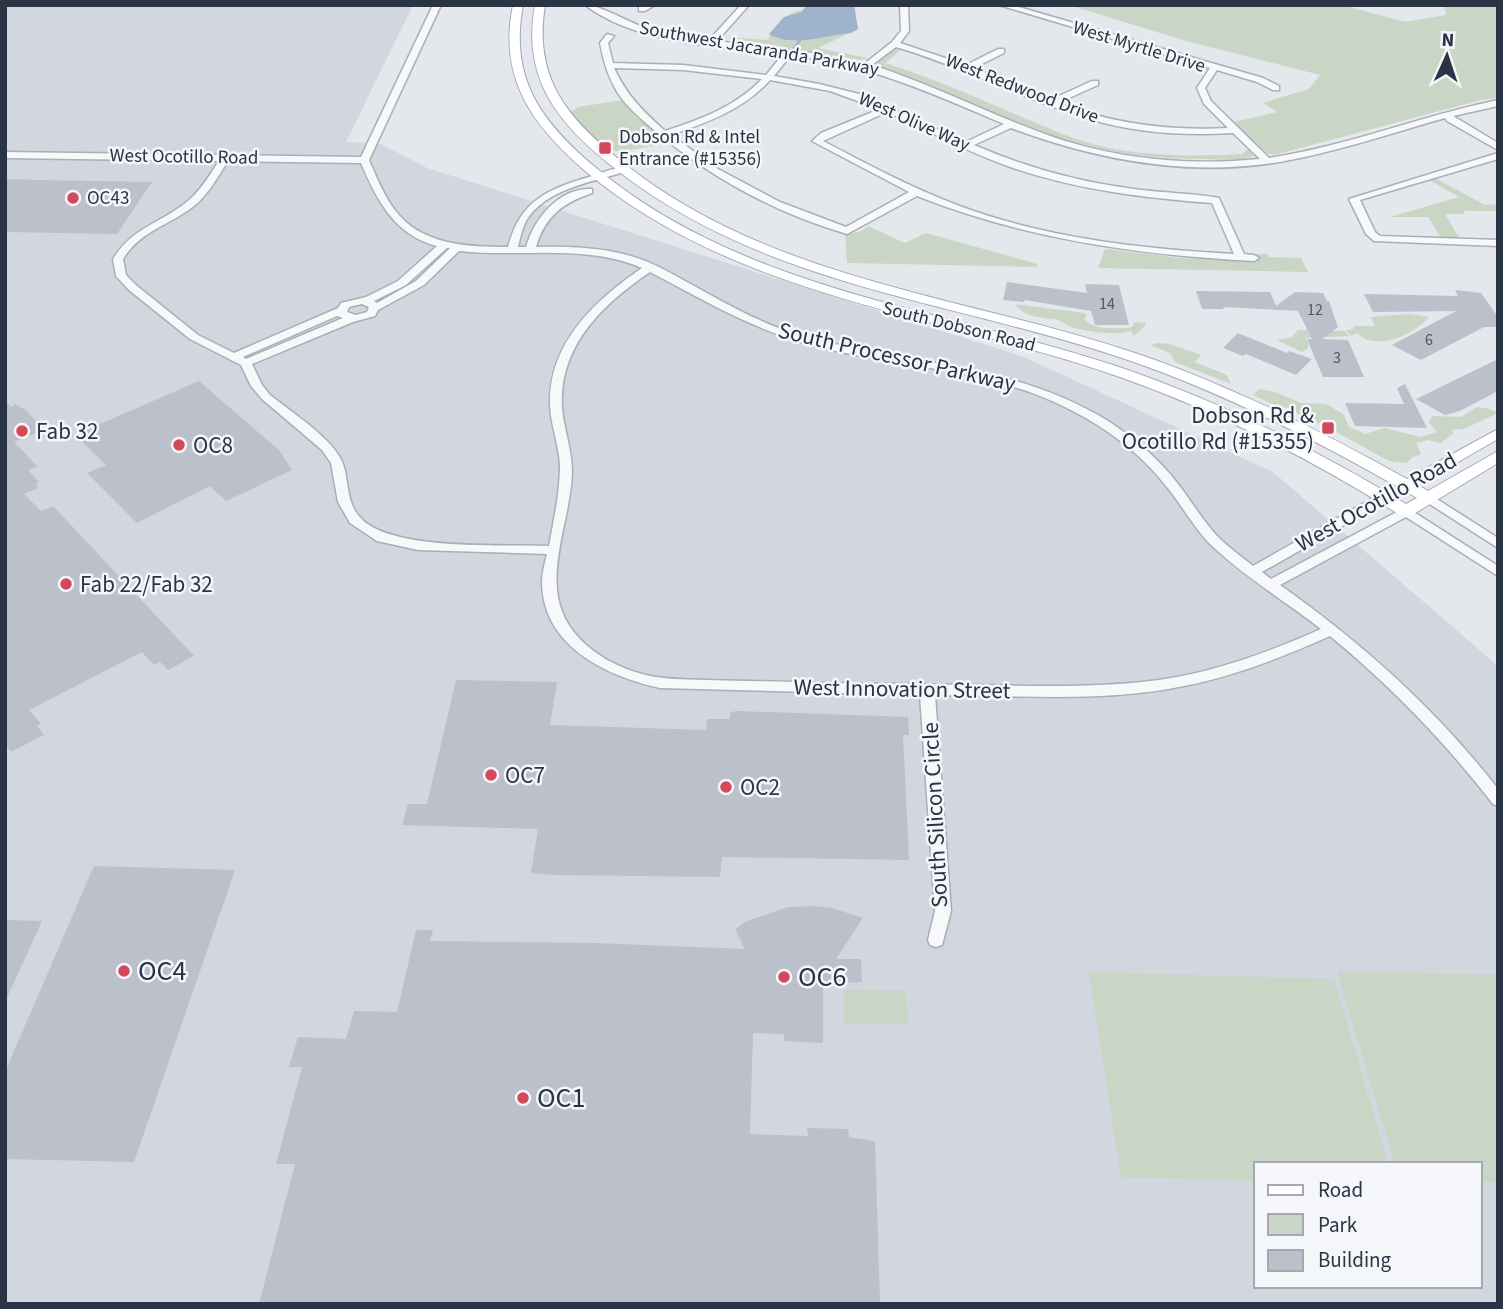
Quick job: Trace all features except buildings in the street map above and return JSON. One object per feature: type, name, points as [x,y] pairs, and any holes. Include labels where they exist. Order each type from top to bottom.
[{"type":"main road","name":"South Dobson Road","points":[[518,5],[513,49],[518,73],[528,97],[553,134],[604,181],[680,230],[779,274],[858,300],[993,334],[1134,377],[1278,438],[1406,511]]},
{"type":"main road","name":"South Dobson Road","points":[[540,5],[536,43],[549,90],[575,128],[626,174],[707,223],[799,264],[860,284],[1035,327],[1129,356],[1208,386],[1283,418],[1429,498]]},
{"type":"main road","points":[[993,334],[1057,343],[1110,358],[1129,356]]},
{"type":"main road","name":"West Ocotillo Road","points":[[1384,497],[1498,433]]},
{"type":"main road","name":"West Ocotillo Road","points":[[1406,511],[1498,456]]},
{"type":"street","points":[[363,160],[437,5]]},
{"type":"street","name":"Southwest Jacaranda Parkway","points":[[589,5],[605,15],[639,28],[866,66],[917,82],[1012,124],[1071,145],[1148,160],[1211,164],[1267,161],[1320,150],[1498,103]]},
{"type":"street","points":[[642,9],[651,5]]},
{"type":"street","points":[[712,42],[745,5]]},
{"type":"street","points":[[866,66],[895,44],[905,31],[904,5]]},
{"type":"street","name":"West Myrtle Drive","points":[[1005,8],[1259,80],[1276,88]]},
{"type":"street","points":[[610,36],[604,43],[609,66],[620,90],[639,113],[715,171],[777,204],[847,231],[917,192]]},
{"type":"street","name":"West Redwood Drive","points":[[895,44],[969,67],[1107,122],[1148,129],[1205,132],[1234,130]]},
{"type":"street","points":[[969,67],[1001,51]]},
{"type":"street","points":[[664,134],[717,117],[744,101],[770,78],[789,52]]},
{"type":"street","name":"West Olive Way","points":[[609,66],[676,64],[818,86],[855,96],[967,145],[1042,174],[1103,188],[1216,200],[1240,257]]},
{"type":"street","points":[[1213,69],[1201,88],[1207,102],[1267,161]]},
{"type":"street","points":[[1052,102],[1095,83]]},
{"type":"street","points":[[887,109],[824,135],[817,141],[917,192],[997,221],[1079,241],[1158,252],[1254,258]]},
{"type":"street","points":[[1448,115],[1498,139]]},
{"type":"street","points":[[1448,115],[1450,119],[1498,147]]},
{"type":"street","points":[[967,145],[1012,124]]},
{"type":"street","name":"West Ocotillo Road","points":[[5,155],[363,160]]},
{"type":"street","points":[[1498,156],[1354,199],[1371,234],[1377,239],[1498,243]]},
{"type":"street","points":[[225,158],[201,193],[188,206],[133,239],[121,254],[118,267],[127,283],[194,337],[241,360],[267,397],[326,447],[337,463],[348,510],[367,530],[391,541],[418,547],[553,550]]},
{"type":"street","name":"South Processor Parkway","points":[[363,160],[391,213],[402,225],[421,236],[458,246],[603,253],[651,267],[718,306],[792,336],[849,351],[964,369],[999,378],[1073,406],[1119,434],[1142,453],[1170,482],[1214,540],[1331,629],[1384,674],[1475,769],[1498,800]]},
{"type":"street","points":[[512,250],[521,221],[533,207],[562,190],[626,174]]},
{"type":"street","points":[[530,250],[537,226],[548,211],[604,181]]},
{"type":"street","points":[[241,360],[350,319],[367,317],[371,305],[402,283],[445,244]]},
{"type":"street","points":[[241,360],[340,311],[349,303],[371,305],[420,283],[458,246]]},
{"type":"street","name":"West Innovation Street","points":[[651,267],[597,307],[575,336],[561,366],[556,404],[565,449],[566,483],[548,593],[558,624],[579,648],[595,660],[639,680],[716,685],[1078,691],[1158,686],[1232,669],[1272,656],[1331,629]]},
{"type":"street","points":[[340,311],[350,319]]},
{"type":"street","name":"West Ocotillo Road","points":[[1254,571],[1384,497]]},
{"type":"street","name":"South Dobson Road","points":[[1429,498],[1498,544]]},
{"type":"street","name":"West Ocotillo Road","points":[[1272,584],[1406,511]]},
{"type":"street","name":"South Dobson Road","points":[[1406,511],[1498,572]]},
{"type":"street","name":"South Silicon Circle","points":[[927,690],[943,911],[936,940]]},
{"type":"shaded area","points":[[5,5],[413,5],[346,142],[381,144],[427,168],[1024,357],[1273,472],[1498,666],[1498,1304],[5,1304]]},
{"type":"green space","points":[[807,5],[854,5],[858,29],[818,48],[868,58],[861,60],[723,37],[768,40],[773,29],[782,20]]},
{"type":"green space","points":[[1069,5],[1342,5],[1405,22],[1446,15],[1444,5],[1498,5],[1498,98],[1481,100],[1274,155],[1266,153],[1233,122],[1277,112],[1263,103],[1309,89],[1320,75],[1186,41]]},
{"type":"green space","points":[[896,49],[902,49],[885,63],[1084,142],[1129,151],[1174,155],[1242,154],[1248,149],[1254,156],[1228,160],[1184,159],[1118,152],[1069,140],[878,66],[877,62]]},
{"type":"green space","points":[[622,100],[664,142],[632,150],[610,150],[592,138],[571,112],[578,107]]},
{"type":"green space","points":[[1435,178],[1485,205],[1498,204],[1498,211],[1445,214],[1460,239],[1441,238],[1428,217],[1390,217],[1459,197],[1429,180]]},
{"type":"green space","points":[[868,226],[905,243],[926,233],[1038,264],[1036,267],[847,263],[845,234],[862,231]]},
{"type":"green space","points":[[1105,249],[1180,258],[1257,261],[1255,254],[1268,254],[1269,257],[1301,258],[1308,272],[1098,268]]},
{"type":"green space","points":[[1015,304],[1085,313],[1087,316],[1084,319],[1099,327],[1128,328],[1135,322],[1146,325],[1134,336],[1131,331],[1089,331],[1057,320],[1027,314]]},
{"type":"green space","points":[[1409,314],[1429,317],[1414,330],[1394,339],[1374,341],[1357,333],[1351,336],[1346,330],[1354,329],[1353,326],[1375,326],[1371,317]]},
{"type":"green space","points":[[1298,330],[1345,331],[1349,336],[1306,338],[1309,347],[1302,352],[1277,340],[1292,337]]},
{"type":"green space","points":[[1170,344],[1201,355],[1195,362],[1227,375],[1231,384],[1175,362],[1170,353],[1150,345]]},
{"type":"green space","points":[[1259,389],[1275,392],[1301,403],[1326,404],[1344,415],[1349,427],[1365,434],[1385,428],[1420,437],[1437,432],[1429,422],[1432,416],[1461,417],[1477,407],[1498,413],[1464,429],[1452,430],[1453,434],[1440,443],[1428,440],[1416,443],[1421,454],[1407,463],[1389,461],[1337,431],[1299,415],[1292,408],[1279,407],[1253,395]]},
{"type":"green space","points":[[1337,971],[1498,975],[1498,1182],[1482,1181],[1482,1162],[1394,1162]]},
{"type":"green space","points":[[1089,972],[1334,979],[1387,1162],[1254,1162],[1254,1181],[1121,1177]]},
{"type":"green space","points":[[844,989],[906,991],[908,1025],[844,1023]]},
{"type":"water","points":[[807,5],[854,5],[858,29],[851,33],[809,40],[788,40],[769,34],[784,17],[802,12]]},
{"type":"waterway","points":[[793,49],[801,39]]},
{"type":"place","name":"Dobson Rd & Intel Entrance (#15356)","points":[[605,148]]},
{"type":"place","name":"OC43","points":[[73,198]]},
{"type":"place","name":"Dobson Rd & Ocotillo Rd (#15355)","points":[[1328,428]]},
{"type":"place","name":"Fab 32","points":[[22,431]]},
{"type":"place","name":"OC8","points":[[179,445]]},
{"type":"place","name":"Fab 22/Fab 32","points":[[66,584]]},
{"type":"place","name":"OC7","points":[[491,775]]},
{"type":"place","name":"OC2","points":[[726,787]]},
{"type":"place","name":"OC4","points":[[124,971]]},
{"type":"place","name":"OC6","points":[[784,977]]},
{"type":"place","name":"OC1","points":[[523,1098]]}]
